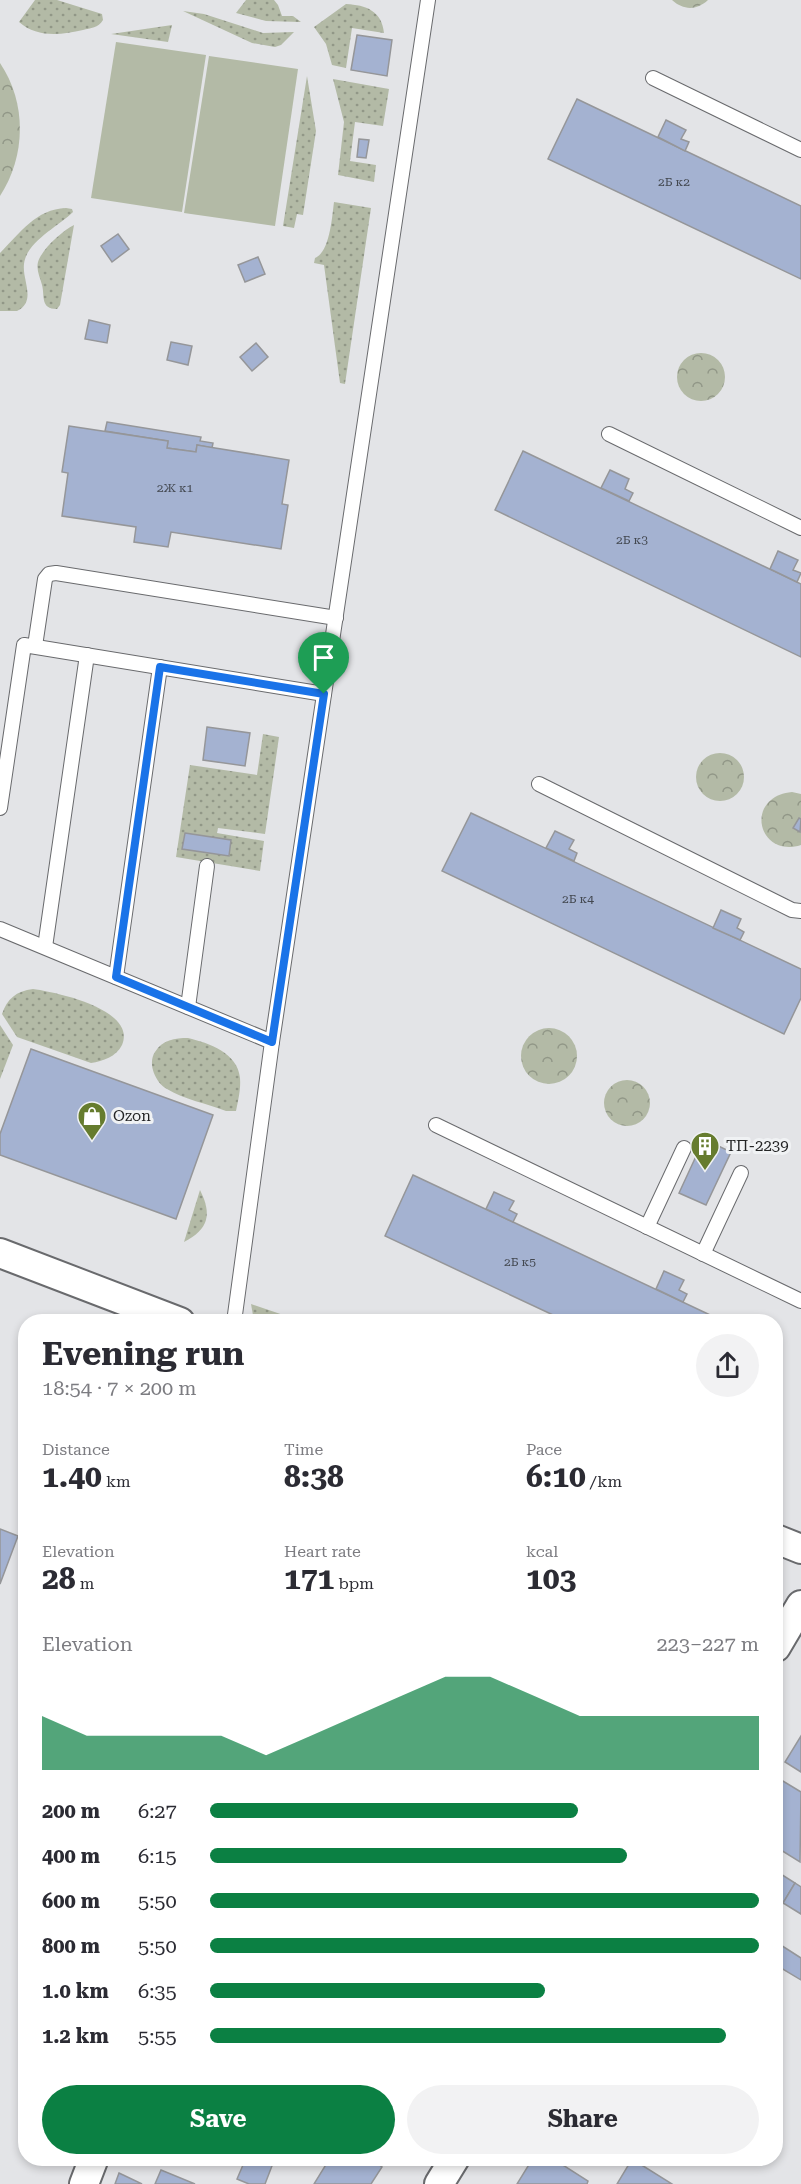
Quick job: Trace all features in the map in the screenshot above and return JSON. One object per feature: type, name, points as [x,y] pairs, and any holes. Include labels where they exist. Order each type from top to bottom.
[{"type":"street","points":[[0,1253],[159,1314]]},
{"type":"street","points":[[783,1542],[801,1549]]},
{"type":"street","points":[[783,1635],[801,1605]]},
{"type":"street","points":[[84,2184],[91,2166]]},
{"type":"street","points":[[439,2184],[450,2166]]},
{"type":"lane","points":[[235,1314],[272,1042],[428,0]]},
{"type":"lane","points":[[652,78],[801,150]]},
{"type":"lane","points":[[609,434],[801,528]]},
{"type":"lane","points":[[35,646],[45,579],[49,574],[56,573],[336,618]]},
{"type":"lane","points":[[0,808],[24,645],[324,694]]},
{"type":"lane","points":[[45,947],[87,655]]},
{"type":"lane","points":[[116,977],[160,667]]},
{"type":"lane","points":[[539,784],[792,910],[801,911]]},
{"type":"lane","points":[[188,1007],[207,866]]},
{"type":"lane","points":[[0,929],[272,1042]]},
{"type":"lane","points":[[436,1125],[801,1301]]},
{"type":"lane","points":[[647,1227],[684,1148]]},
{"type":"lane","points":[[703,1254],[741,1173]]},
{"type":"green space","points":[[35,0],[57,0],[102,14],[103,20],[94,27],[66,33],[50,34],[34,31],[19,22]]},
{"type":"green space","points":[[246,0],[274,0],[282,16],[293,16],[301,22],[266,21],[236,13]]},
{"type":"green space","points":[[672,0],[708,0],[699,6],[690,8],[681,6]]},
{"type":"green space","points":[[346,4],[366,8],[376,14],[383,25],[384,33],[352,28],[346,68],[332,65],[326,44],[314,27]]},
{"type":"green space","points":[[183,11],[204,14],[263,33],[294,32],[281,45],[275,47],[252,43]]},
{"type":"green space","points":[[172,25],[168,42],[111,34]]},
{"type":"green space","points":[[116,42],[206,55],[182,212],[91,198]]},
{"type":"green space","points":[[209,56],[298,69],[275,226],[184,213]]},
{"type":"green space","points":[[0,63],[15,95],[20,130],[15,164],[0,196]]},
{"type":"green space","points":[[307,76],[316,131],[303,215],[297,214],[294,228],[283,226]]},
{"type":"green space","points":[[333,79],[389,89],[383,126],[355,122],[350,161],[376,165],[374,182],[338,175],[344,122]]},
{"type":"green space","points":[[334,202],[371,208],[345,384],[340,383],[324,265],[314,263],[327,242]]},
{"type":"green space","points":[[55,209],[72,209],[73,212],[44,235],[26,256],[24,270],[27,296],[23,307],[17,311],[0,311],[0,253],[37,217]]},
{"type":"green space","points":[[74,225],[60,305],[57,309],[48,307],[44,301],[38,262],[53,241]]},
{"type":"green space","points":[[701,353],[718,360],[725,377],[718,394],[701,401],[684,394],[677,377],[684,360]]},
{"type":"green space","points":[[263,734],[279,737],[265,834],[218,828],[217,833],[264,841],[260,871],[176,857],[190,765],[257,775]]},
{"type":"green space","points":[[720,753],[737,760],[744,777],[737,794],[720,801],[703,794],[696,777],[703,760]]},
{"type":"green space","points":[[792,792],[801,794],[801,845],[786,847],[766,836],[762,826],[762,815],[767,804],[777,796]]},
{"type":"green space","points":[[33,989],[75,999],[106,1012],[118,1021],[123,1032],[122,1045],[109,1058],[91,1063],[17,1037],[2,1014],[13,997]]},
{"type":"green space","points":[[0,1025],[13,1045],[0,1079]]},
{"type":"green space","points":[[549,1028],[560,1030],[569,1036],[575,1045],[577,1056],[575,1067],[569,1076],[560,1082],[549,1084],[538,1082],[529,1076],[523,1067],[521,1056],[523,1045],[529,1036],[538,1030]]},
{"type":"green space","points":[[188,1038],[221,1050],[234,1062],[240,1078],[236,1111],[226,1111],[180,1096],[163,1086],[156,1078],[152,1062],[158,1048],[169,1040]]},
{"type":"green space","points":[[627,1080],[643,1087],[650,1103],[643,1119],[627,1126],[611,1119],[604,1103],[611,1087]]},
{"type":"green space","points":[[200,1190],[206,1206],[206,1220],[199,1232],[184,1242]]},
{"type":"green space","points":[[251,1304],[280,1314],[253,1314]]},
{"type":"building","points":[[357,35],[392,40],[387,76],[351,70]]},
{"type":"building","points":[[577,99],[801,206],[801,279],[548,159]]},
{"type":"building","points":[[666,120],[686,130],[681,139],[689,142],[685,151],[658,137]]},
{"type":"building","points":[[359,139],[369,140],[366,158],[357,157]]},
{"type":"building","points":[[118,234],[129,249],[112,262],[101,246]]},
{"type":"building","points":[[258,257],[265,274],[245,282],[238,265]]},
{"type":"building","points":[[89,320],[110,325],[107,343],[85,339]]},
{"type":"building","points":[[171,342],[192,346],[188,365],[167,360]]},
{"type":"building","points":[[256,343],[268,357],[252,371],[240,357]]},
{"type":"building","points":[[107,422],[201,437],[200,441],[213,443],[212,448],[197,445],[196,452],[167,448],[168,441],[105,431]]},
{"type":"building","points":[[69,426],[168,441],[167,448],[196,452],[197,445],[289,460],[282,504],[288,505],[281,549],[171,532],[168,547],[134,542],[136,527],[62,516],[68,473],[62,472]]},
{"type":"building","points":[[523,451],[801,584],[801,657],[495,510]]},
{"type":"building","points":[[610,470],[629,479],[625,489],[633,493],[629,501],[601,488]]},
{"type":"building","points":[[778,551],[798,560],[793,570],[801,573],[797,582],[770,569]]},
{"type":"building","points":[[207,727],[250,733],[245,766],[203,760]]},
{"type":"building","points":[[471,813],[801,969],[801,998],[784,1034],[442,871]]},
{"type":"building","points":[[799,818],[801,819],[800,832],[793,828]]},
{"type":"building","points":[[555,831],[574,840],[569,849],[577,853],[574,861],[546,848]]},
{"type":"building","points":[[185,833],[231,840],[229,856],[182,849]]},
{"type":"building","points":[[721,910],[741,919],[737,928],[744,932],[740,940],[713,928]]},
{"type":"building","points":[[31,1049],[213,1115],[176,1219],[0,1155],[0,1134]]},
{"type":"building","name":"ТП-2239","points":[[704,1139],[731,1152],[706,1205],[679,1193]]},
{"type":"building","points":[[413,1175],[708,1314],[551,1314],[385,1236]]},
{"type":"building","points":[[494,1192],[514,1201],[509,1210],[517,1214],[513,1222],[486,1209]]},
{"type":"building","points":[[664,1271],[684,1280],[679,1290],[687,1294],[683,1302],[656,1289]]},
{"type":"building","points":[[0,1529],[18,1536],[0,1584]]},
{"type":"building","points":[[801,1736],[801,1772],[785,1762]]},
{"type":"building","points":[[783,1781],[801,1792],[800,1862],[783,1851]]},
{"type":"building","points":[[783,1875],[795,1883],[783,1903]]},
{"type":"building","points":[[795,1883],[801,1887],[801,1914],[783,1903]]},
{"type":"building","points":[[783,1946],[801,1958],[801,1980],[783,1969]]},
{"type":"building","points":[[243,2166],[272,2166],[265,2184],[249,2184],[237,2179]]},
{"type":"building","points":[[325,2166],[382,2167],[371,2184],[314,2184]]},
{"type":"building","points":[[528,2166],[565,2166],[588,2181],[587,2184],[517,2184]]},
{"type":"building","points":[[628,2166],[643,2166],[672,2184],[617,2184]]},
{"type":"building","points":[[161,2170],[195,2184],[155,2184]]},
{"type":"building","points":[[119,2173],[142,2184],[115,2184]]},
{"type":"place","name":"Ozon","points":[[92,1142]]},
{"type":"place","name":"ТП-2239","points":[[705,1172]]},
{"type":"route","points":[[160,667],[324,694],[272,1042],[116,977],[160,667]]}]
